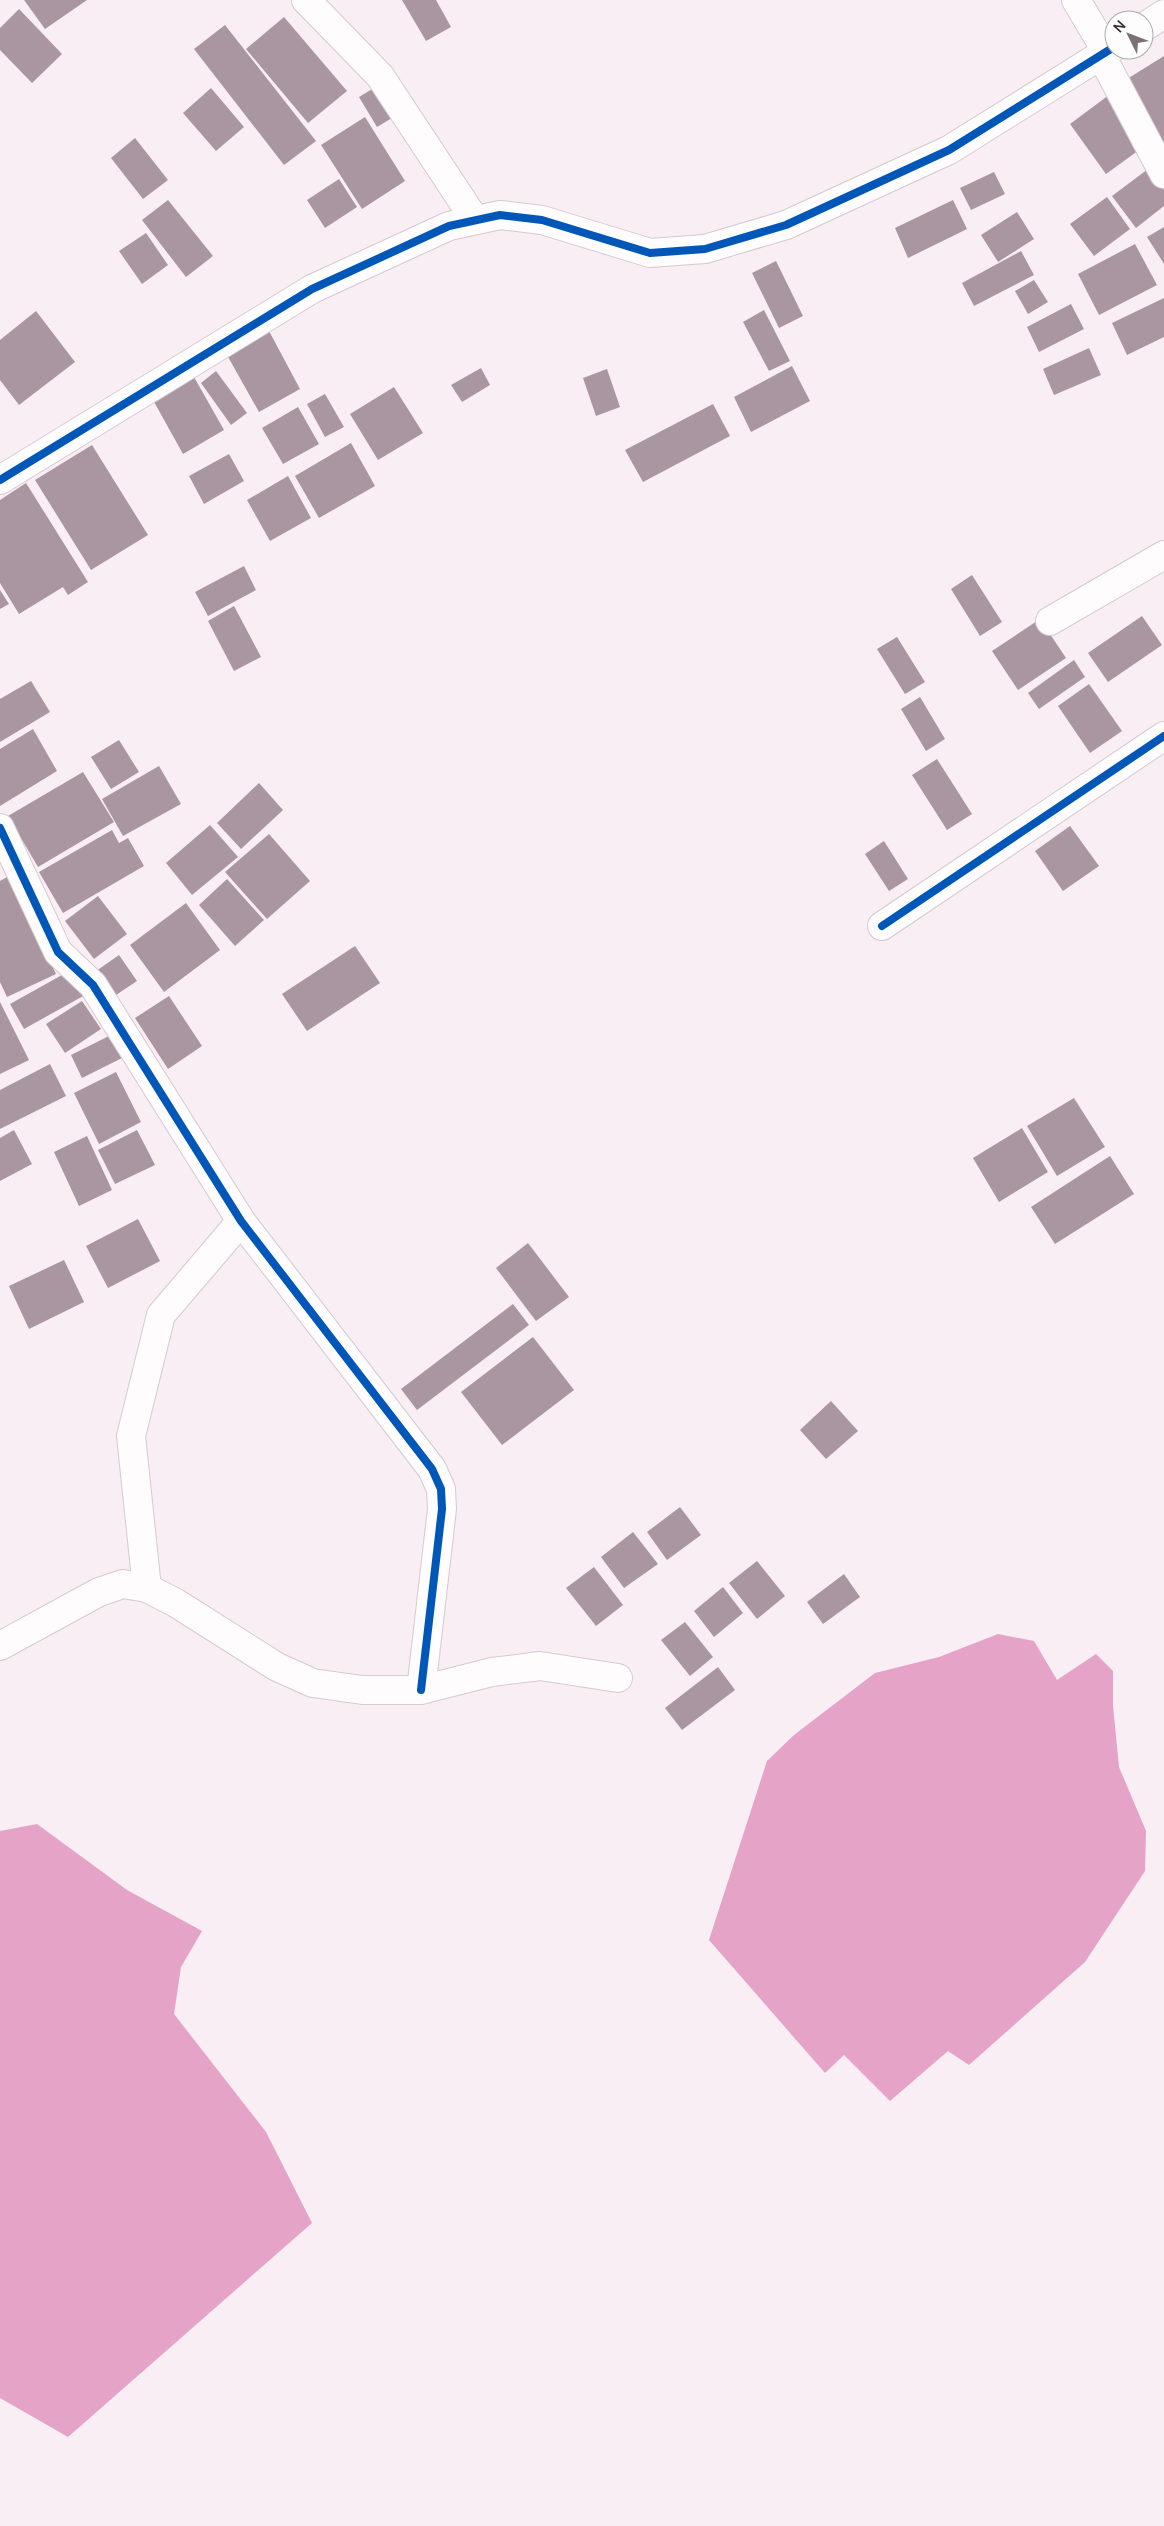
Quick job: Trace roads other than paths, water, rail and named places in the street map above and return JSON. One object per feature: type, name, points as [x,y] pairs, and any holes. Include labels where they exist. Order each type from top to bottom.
[{"type":"street","points":[[306,0],[380,76],[475,220]]},
{"type":"street","points":[[1076,0],[1104,46]]},
{"type":"street","points":[[0,480],[312,289],[449,226],[500,215],[542,220],[650,253],[705,249],[786,225],[949,150],[1104,53]]},
{"type":"street","points":[[1111,60],[1164,174]]},
{"type":"street","points":[[1050,621],[1164,555]]},
{"type":"street","points":[[882,926],[1164,736]]},
{"type":"street","points":[[0,828],[58,952],[93,985],[241,1221],[432,1469],[440,1489],[442,1509],[421,1690]]},
{"type":"street","points":[[147,1588],[131,1436],[161,1315],[241,1221]]},
{"type":"street","points":[[0,1646],[99,1592],[123,1584],[147,1588],[176,1602],[277,1667],[313,1684],[362,1690],[421,1690],[492,1672],[540,1666],[618,1678]]}]
